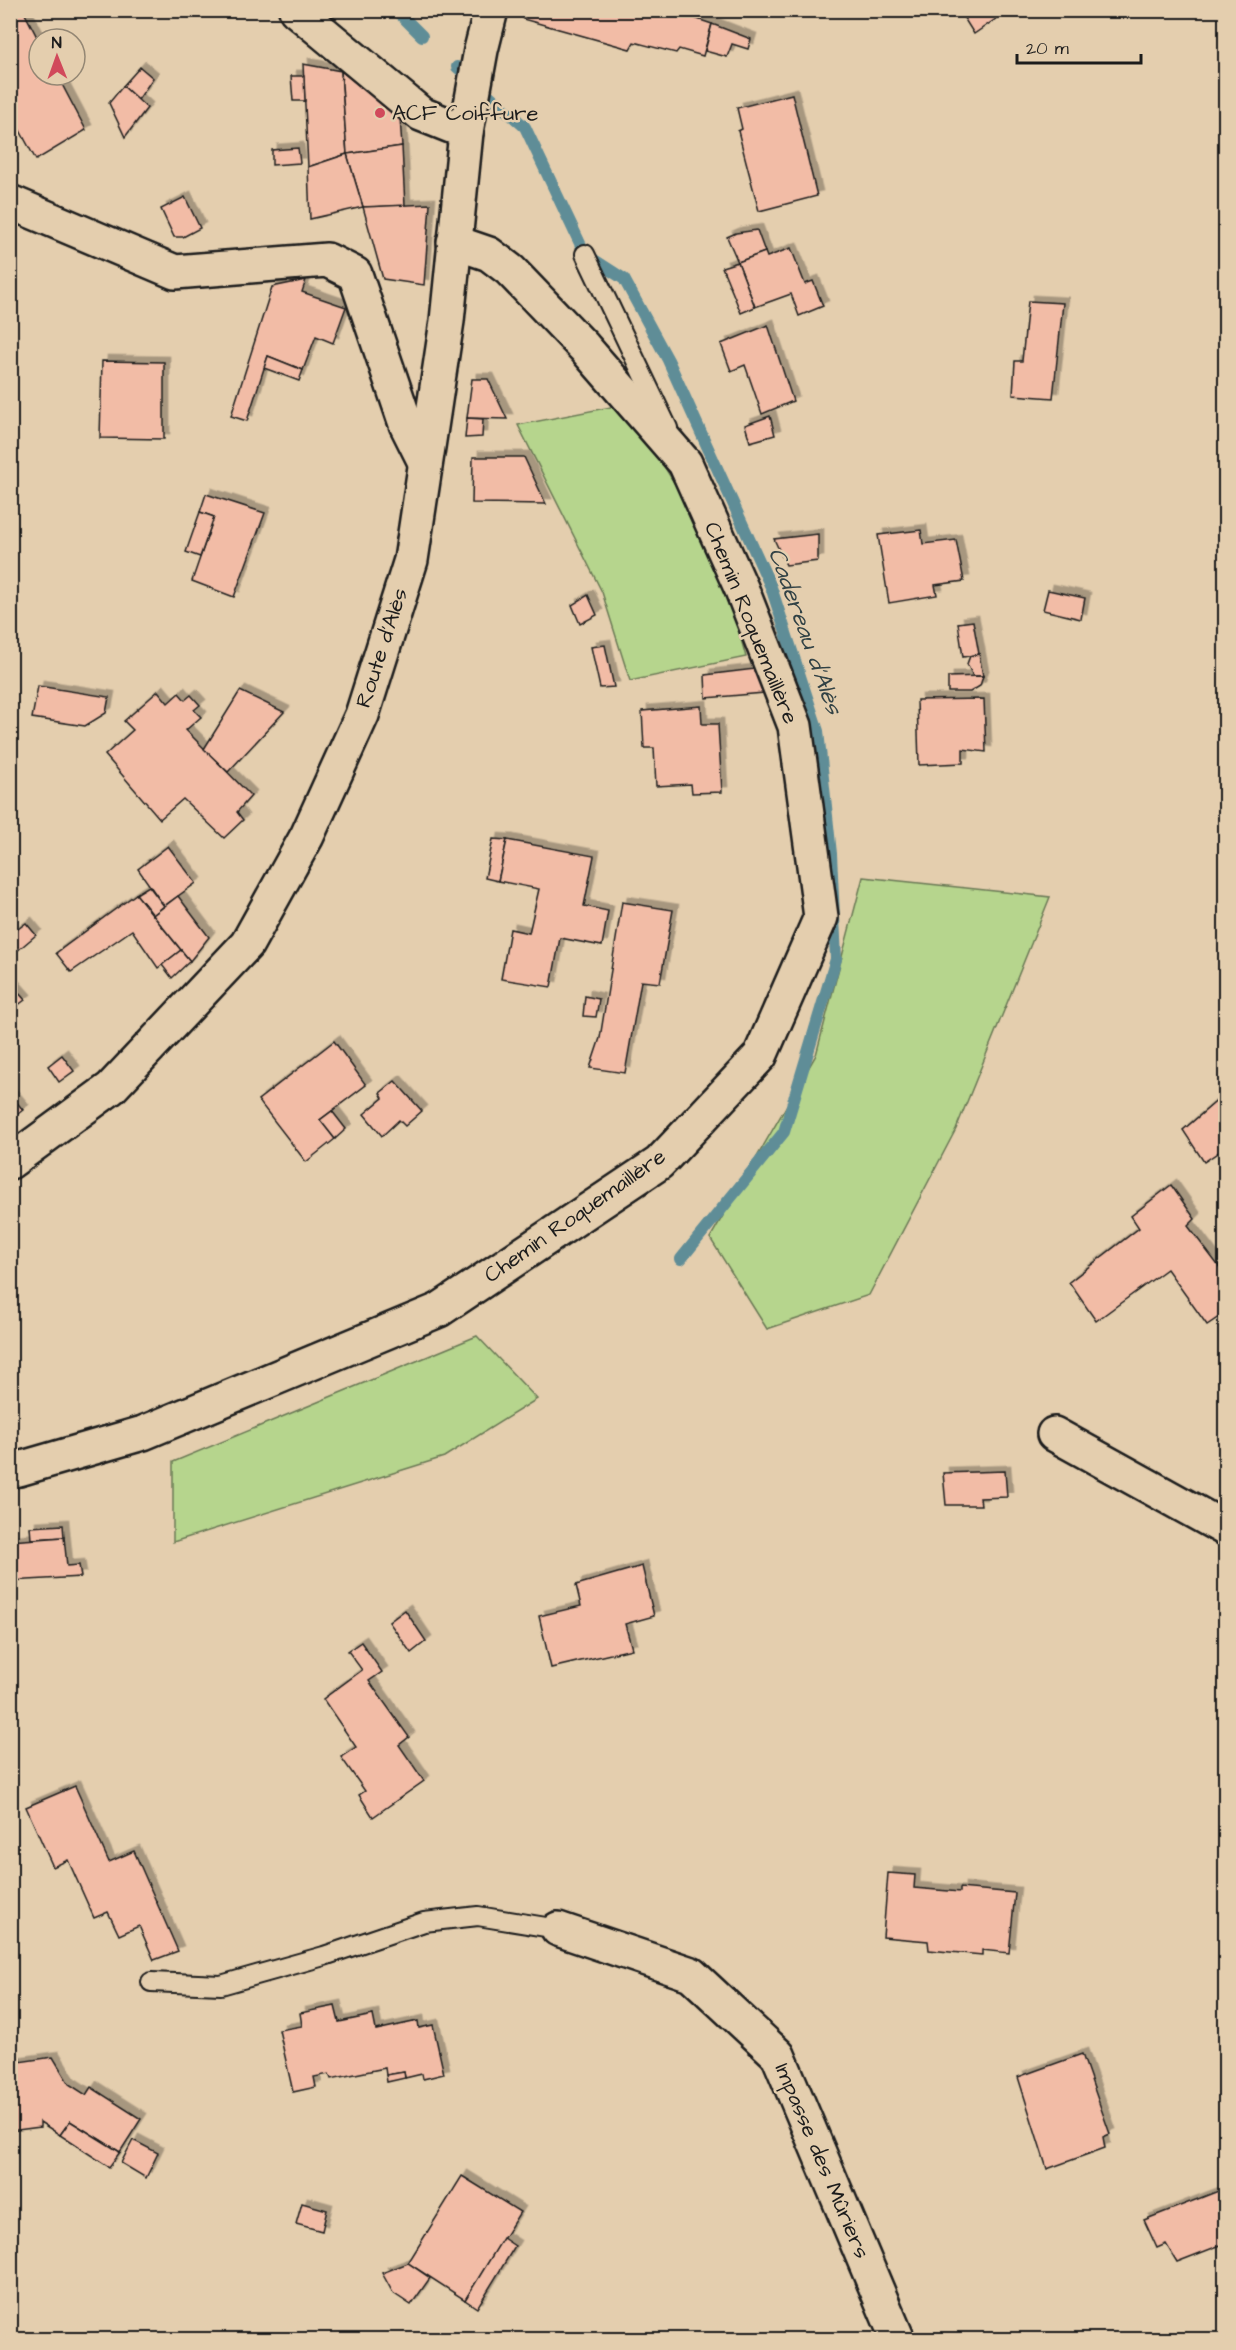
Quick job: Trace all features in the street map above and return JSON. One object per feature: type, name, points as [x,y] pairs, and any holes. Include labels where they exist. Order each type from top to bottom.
[{"type":"street","points":[[296,10],[421,114],[466,132]]},
{"type":"street","name":"Route d'Alès","points":[[10,1162],[111,1088],[247,944],[307,836],[362,715],[411,560],[424,460],[447,321],[466,132],[491,10]]},
{"type":"street","points":[[10,202],[175,272],[327,260],[355,274],[406,424],[424,460]]},
{"type":"street","name":"Chemin Roquemaillère","points":[[10,1470],[143,1433],[439,1310],[659,1163],[760,1056],[820,917],[795,726],[742,590],[685,463],[584,347],[510,270],[489,254],[454,242]]},
{"type":"street","points":[[1054,1434],[1226,1529]]},
{"type":"street","name":"Impasse des Mûriers","points":[[558,1929],[691,1974],[778,2055],[898,2340]]},
{"type":"lane","points":[[585,254],[685,463]]},
{"type":"lane","points":[[151,1982],[221,1985],[324,1956],[424,1922],[478,1916],[558,1929]]},
{"type":"green space","points":[[626,404],[717,553],[746,657],[630,681],[602,592],[518,425]]},
{"type":"green space","points":[[863,877],[1050,897],[956,1129],[869,1295],[767,1329],[710,1238],[816,1055]]},
{"type":"green space","points":[[477,1336],[537,1399],[444,1457],[173,1542],[173,1462]]},
{"type":"building","points":[[10,10],[23,10],[32,27],[27,27],[27,87],[63,87],[86,130],[36,160],[10,112]]},
{"type":"building","points":[[525,10],[671,10],[712,24],[703,56],[679,49],[676,53],[634,42],[630,49],[523,19]]},
{"type":"building","points":[[959,10],[996,10],[1000,16],[974,34]]},
{"type":"building","points":[[1045,10],[1078,10],[1078,14]]},
{"type":"building","points":[[712,24],[751,39],[748,49],[732,44],[727,57],[705,51]]},
{"type":"building","points":[[303,64],[341,71],[347,154],[308,167]]},
{"type":"building","points":[[140,67],[153,78],[138,100],[123,86]]},
{"type":"building","points":[[341,71],[400,118],[402,146],[347,154]]},
{"type":"building","points":[[291,76],[304,76],[305,101],[293,101]]},
{"type":"building","points":[[123,86],[147,108],[125,137],[109,103]]},
{"type":"building","points":[[792,94],[817,196],[759,211],[738,131],[742,129],[737,108]]},
{"type":"building","points":[[402,146],[405,206],[363,207],[347,154]]},
{"type":"building","points":[[298,148],[300,163],[272,165],[272,150]]},
{"type":"building","points":[[347,154],[363,207],[310,219],[308,167]]},
{"type":"building","points":[[185,197],[200,228],[183,237],[174,237],[161,209]]},
{"type":"building","points":[[430,204],[424,285],[383,279],[363,207]]},
{"type":"building","points":[[757,230],[765,252],[738,262],[727,237],[736,233]]},
{"type":"building","points":[[791,248],[805,284],[813,281],[823,306],[799,316],[791,294],[755,307],[738,262],[765,252],[767,257]]},
{"type":"building","points":[[738,262],[755,307],[741,313],[722,267]]},
{"type":"building","points":[[306,280],[302,292],[346,307],[333,343],[316,336],[303,370],[268,356],[247,421],[231,416],[272,287]]},
{"type":"building","points":[[1028,301],[1063,303],[1053,398],[1013,395],[1015,361],[1022,361]]},
{"type":"building","points":[[768,325],[793,401],[762,414],[745,365],[731,371],[721,344]]},
{"type":"building","points":[[268,356],[303,370],[299,381],[264,368]]},
{"type":"building","points":[[102,361],[164,362],[164,439],[100,438]]},
{"type":"building","points":[[472,379],[488,379],[507,419],[467,418]]},
{"type":"building","points":[[770,416],[775,435],[750,442],[745,425]]},
{"type":"building","points":[[467,418],[483,419],[482,437],[465,438]]},
{"type":"building","points":[[473,457],[524,457],[546,504],[472,503]]},
{"type":"building","points":[[206,494],[265,513],[234,597],[192,581],[214,517],[200,512]]},
{"type":"building","points":[[200,512],[214,517],[200,557],[186,552]]},
{"type":"building","points":[[921,530],[923,544],[956,540],[964,581],[935,585],[937,595],[889,603],[878,535]]},
{"type":"building","points":[[818,534],[818,561],[786,565],[774,539]]},
{"type":"building","points":[[1048,590],[1085,598],[1081,619],[1043,610]]},
{"type":"building","points":[[588,595],[597,615],[580,624],[572,605]]},
{"type":"building","points":[[973,621],[979,654],[963,657],[958,623]]},
{"type":"building","points":[[605,645],[614,687],[600,688],[591,647]]},
{"type":"building","points":[[979,654],[983,676],[973,676],[967,664],[970,656]]},
{"type":"building","points":[[763,668],[764,693],[706,698],[705,675]]},
{"type":"building","points":[[983,676],[980,686],[970,692],[948,692],[948,677]]},
{"type":"building","points":[[38,686],[109,697],[106,713],[85,726],[32,718]]},
{"type":"building","points":[[158,691],[168,703],[179,693],[185,700],[191,695],[200,705],[194,710],[201,717],[186,730],[251,796],[237,812],[243,820],[224,838],[183,799],[160,819],[105,755],[133,730],[124,721]]},
{"type":"building","points":[[240,691],[284,712],[228,772],[204,749]]},
{"type":"building","points":[[984,699],[986,752],[963,749],[963,763],[919,765],[917,700]]},
{"type":"building","points":[[701,706],[702,724],[718,724],[722,792],[692,793],[691,784],[656,786],[654,748],[644,748],[642,711]]},
{"type":"building","points":[[493,839],[507,840],[498,881],[485,878]]},
{"type":"building","points":[[507,840],[594,856],[584,906],[608,911],[602,946],[560,938],[551,987],[501,979],[510,929],[529,933],[539,889],[498,881]]},
{"type":"building","points":[[168,846],[196,883],[164,906],[138,869]]},
{"type":"building","points":[[149,886],[164,906],[153,915],[136,894]]},
{"type":"building","points":[[136,894],[181,950],[158,968],[132,930],[71,972],[56,953]]},
{"type":"building","points":[[178,896],[209,937],[190,961],[153,915]]},
{"type":"building","points":[[622,902],[673,910],[660,983],[641,981],[625,1073],[590,1068],[600,1038]]},
{"type":"building","points":[[26,923],[36,935],[10,957],[10,935]]},
{"type":"building","points":[[181,950],[190,961],[172,978],[162,965]]},
{"type":"building","points":[[10,983],[25,1000],[10,1011]]},
{"type":"building","points":[[585,996],[599,999],[596,1017],[583,1016]]},
{"type":"building","points":[[334,1041],[366,1085],[320,1120],[335,1139],[306,1162],[258,1100]]},
{"type":"building","points":[[62,1055],[74,1071],[59,1082],[48,1066]]},
{"type":"building","points":[[395,1081],[422,1111],[405,1126],[399,1120],[382,1136],[364,1114],[383,1098],[380,1093]]},
{"type":"building","points":[[10,1094],[23,1110],[10,1120]]},
{"type":"building","points":[[1220,1098],[1226,1105],[1226,1147],[1204,1162],[1183,1130]]},
{"type":"building","points":[[332,1111],[346,1129],[335,1139],[320,1120]]},
{"type":"building","points":[[1171,1185],[1195,1219],[1188,1226],[1220,1268],[1226,1267],[1226,1312],[1207,1325],[1167,1269],[1096,1321],[1069,1282],[1139,1228],[1131,1216]]},
{"type":"building","points":[[1005,1471],[1007,1497],[980,1498],[981,1505],[946,1505],[943,1473]]},
{"type":"building","points":[[63,1525],[64,1537],[31,1539],[30,1527]]},
{"type":"building","points":[[64,1537],[67,1566],[79,1565],[81,1577],[10,1581],[10,1541]]},
{"type":"building","points":[[642,1566],[654,1616],[625,1624],[632,1649],[551,1668],[539,1616],[581,1606],[576,1585]]},
{"type":"building","points":[[405,1610],[426,1641],[411,1653],[389,1622]]},
{"type":"building","points":[[361,1642],[382,1672],[369,1681],[409,1737],[399,1745],[424,1781],[373,1817],[359,1795],[365,1791],[341,1757],[356,1747],[323,1699],[362,1670],[348,1651]]},
{"type":"building","points":[[75,1786],[109,1862],[134,1851],[178,1951],[154,1960],[139,1926],[119,1935],[108,1912],[94,1918],[68,1860],[53,1867],[26,1807]]},
{"type":"building","points":[[888,1873],[915,1875],[914,1888],[960,1892],[960,1888],[1015,1893],[1009,1953],[982,1950],[982,1955],[929,1950],[928,1941],[883,1937]]},
{"type":"building","points":[[335,2006],[339,2022],[373,2015],[376,2030],[418,2021],[419,2028],[433,2025],[444,2074],[423,2079],[422,2074],[405,2078],[404,2072],[386,2075],[385,2068],[331,2079],[329,2074],[314,2077],[316,2087],[293,2092],[279,2030],[302,2026],[300,2013]]},
{"type":"building","points":[[1082,2054],[1110,2134],[1103,2137],[1105,2148],[1047,2169],[1018,2077]]},
{"type":"building","points":[[10,2055],[12,2063],[53,2057],[69,2084],[86,2095],[91,2087],[141,2119],[120,2152],[70,2121],[60,2135],[40,2122],[40,2127],[10,2131]]},
{"type":"building","points":[[404,2072],[405,2078],[387,2082],[386,2075]]},
{"type":"building","points":[[70,2121],[120,2152],[109,2167],[60,2135]]},
{"type":"building","points":[[133,2140],[158,2153],[146,2178],[121,2163]]},
{"type":"building","points":[[462,2176],[520,2212],[465,2300],[408,2263]]},
{"type":"building","points":[[1226,2188],[1226,2243],[1177,2262],[1166,2244],[1157,2248],[1144,2220]]},
{"type":"building","points":[[302,2203],[327,2210],[322,2231],[296,2224]]},
{"type":"building","points":[[503,2238],[515,2246],[477,2308],[465,2300]]},
{"type":"building","points":[[408,2263],[430,2278],[411,2305],[393,2293],[382,2273]]},
{"type":"waterway","name":"Cadereau d'Alès","points":[[396,10],[422,36]]},
{"type":"waterway","name":"Cadereau d'Alès","points":[[457,67],[525,127],[585,254],[624,279],[668,360],[771,587],[818,731],[831,854],[836,959],[784,1132],[681,1259]]},
{"type":"place","name":"ACF Coiffure","points":[[380,113]]}]
